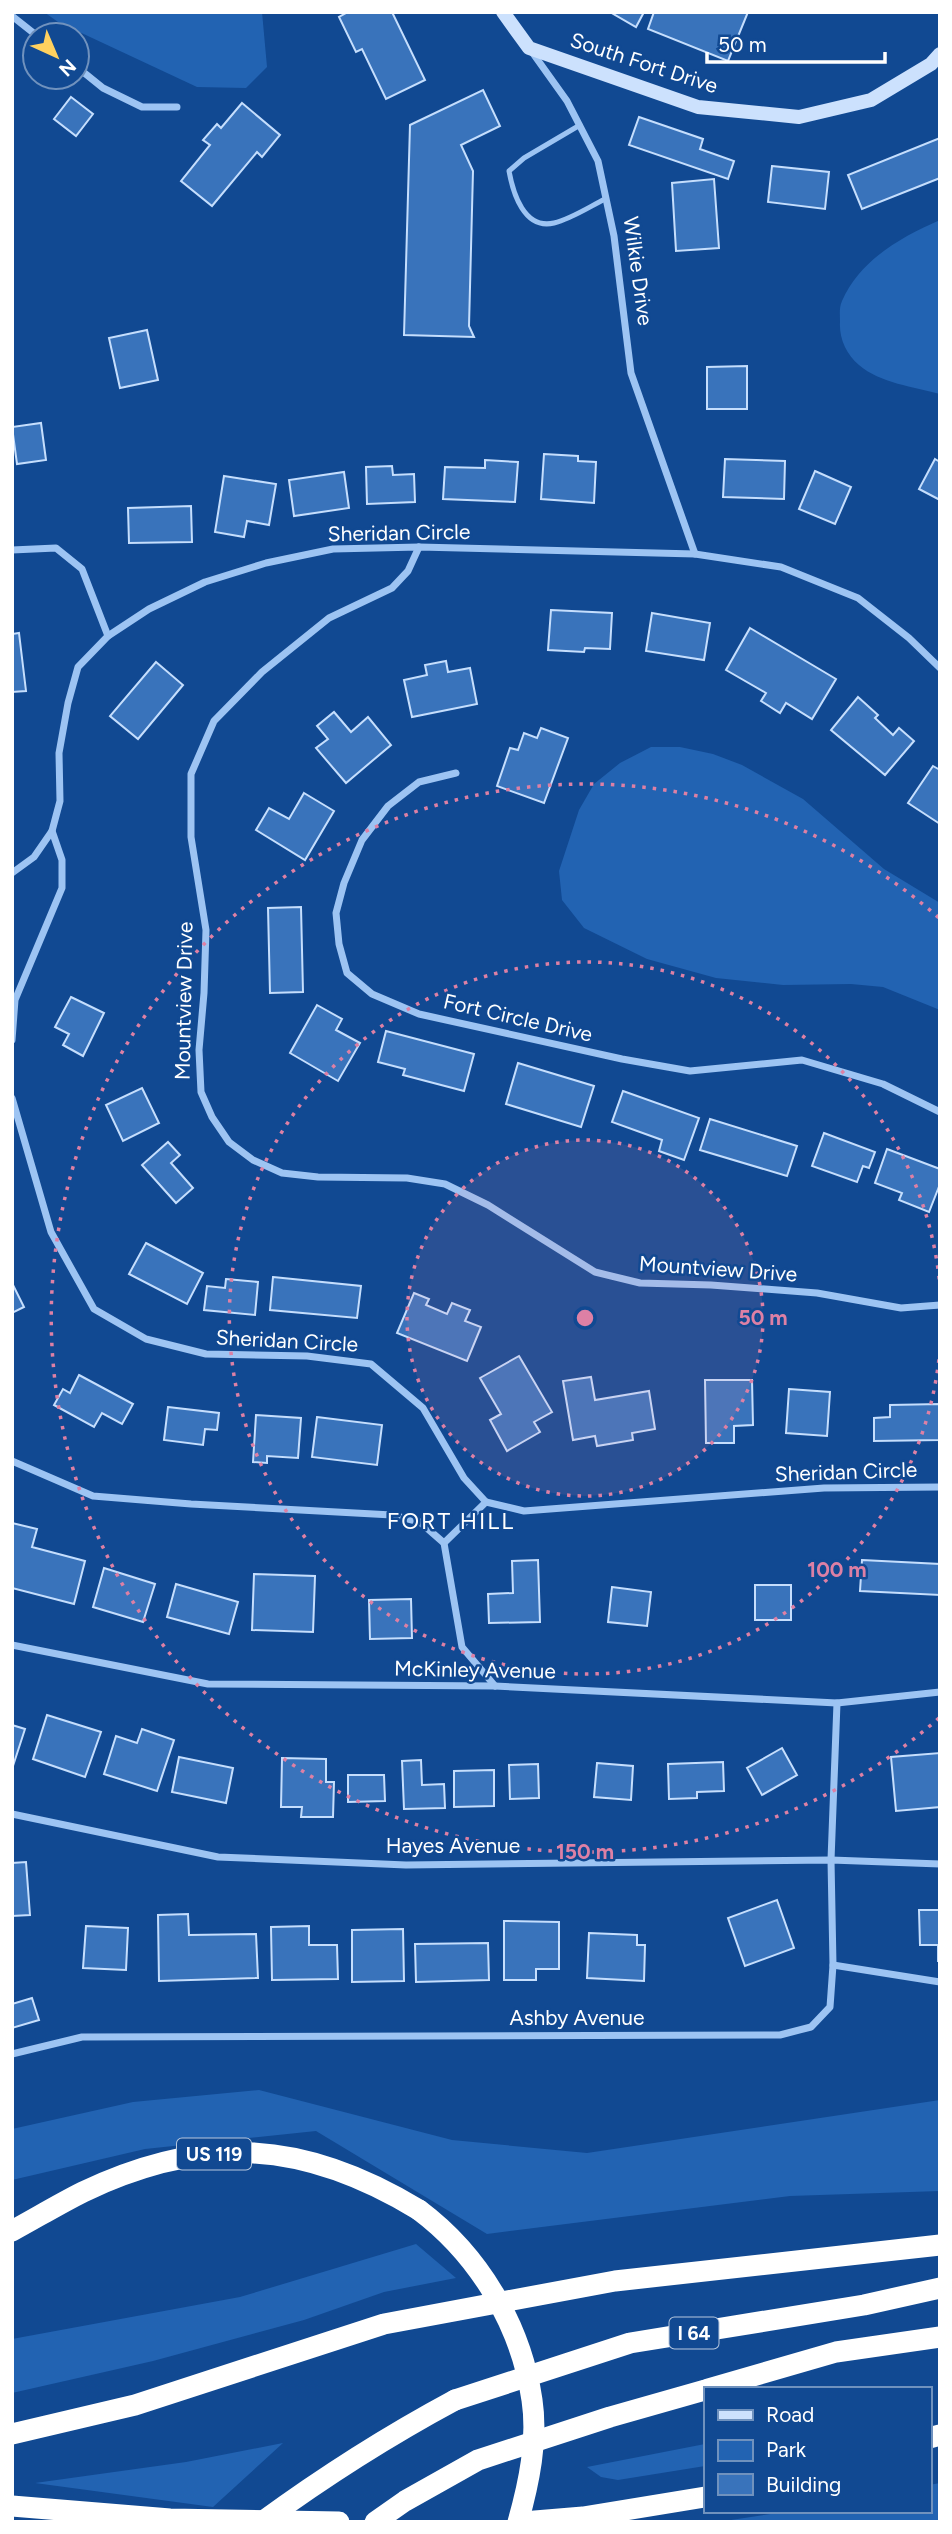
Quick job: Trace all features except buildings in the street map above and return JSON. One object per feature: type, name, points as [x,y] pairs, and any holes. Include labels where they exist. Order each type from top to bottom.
[{"type":"highway","name":"US 119","points":[[12,2231],[84,2192],[147,2168],[193,2156],[239,2151],[322,2164],[374,2185],[419,2210],[460,2245],[512,2327],[532,2400],[529,2482],[521,2522]]},
{"type":"highway","points":[[12,2434],[135,2405],[384,2325],[615,2281],[940,2245]]},
{"type":"highway","name":"I 64","points":[[262,2522],[376,2443],[455,2400],[630,2343],[864,2305],[940,2288]]},
{"type":"highway","points":[[714,2387],[836,2352],[940,2337]]},
{"type":"highway","points":[[375,2522],[405,2501],[478,2460],[704,2390]]},
{"type":"highway","points":[[521,2522],[583,2517],[704,2497]]},
{"type":"highway","points":[[12,2506],[170,2519],[339,2522]]},
{"type":"street","name":"Wilkie Drive","points":[[503,12],[567,101],[598,161],[614,236],[631,373],[695,554]]},
{"type":"street","name":"South Fort Drive","points":[[529,48],[698,107],[799,117],[871,100],[931,64],[940,54]]},
{"type":"street","points":[[91,78],[103,88],[142,107],[177,107]]},
{"type":"street","name":"Sheridan Circle","points":[[12,1040],[15,1000],[62,888],[62,860],[52,831],[60,802],[59,753],[78,667],[108,636],[149,609],[205,582],[267,563],[333,549],[419,547],[695,554],[781,567],[858,598],[909,638],[940,668]]},
{"type":"street","name":"Mountview Drive","points":[[419,547],[408,571],[391,588],[329,618],[262,671],[214,721],[191,774],[191,837],[206,930],[199,1050],[201,1092],[223,1134],[229,1142],[253,1160],[282,1173],[318,1177],[407,1178],[446,1184],[488,1205],[595,1272],[640,1283],[817,1293],[901,1308],[940,1305]]},
{"type":"street","points":[[12,550],[56,548],[82,569],[108,636]]},
{"type":"street","name":"Fort Circle Drive","points":[[456,774],[419,782],[388,806],[362,839],[344,883],[336,914],[339,944],[347,973],[373,994],[419,1013],[622,1059],[690,1071],[802,1060],[883,1084],[940,1112]]},
{"type":"street","points":[[12,873],[34,857],[52,831]]},
{"type":"street","name":"Sheridan Circle","points":[[12,1098],[51,1232],[93,1309],[146,1339],[206,1354],[307,1356],[371,1364],[423,1408],[464,1478],[486,1502],[524,1511],[824,1488],[940,1487]]},
{"type":"street","points":[[12,1461],[93,1496],[392,1515],[420,1522],[444,1543],[462,1647],[495,1686]]},
{"type":"street","points":[[444,1543],[486,1502]]},
{"type":"street","name":"McKinley Avenue","points":[[12,1645],[208,1684],[495,1686],[837,1703],[940,1692]]},
{"type":"street","name":"Ashby Avenue","points":[[12,2054],[82,2037],[780,2035],[811,2027],[830,2007],[831,1860],[837,1703]]},
{"type":"street","name":"Hayes Avenue","points":[[12,1814],[218,1857],[406,1865],[831,1860],[940,1864]]},
{"type":"street","points":[[832,1965],[940,1982]]},
{"type":"lane","points":[[580,125],[524,158],[509,171],[512,186],[526,215],[540,224],[555,223],[605,199]]},
{"type":"green space","points":[[44,12],[262,12],[267,67],[246,88],[197,87],[91,37],[91,21],[57,21]]},
{"type":"green space","points":[[940,220],[940,394],[887,380],[859,365],[844,345],[840,314],[841,303],[859,273],[897,242]]},
{"type":"green space","points":[[651,747],[680,747],[713,754],[742,765],[803,799],[884,869],[940,903],[940,1010],[883,987],[851,984],[783,985],[716,978],[647,959],[584,928],[562,900],[559,871],[579,810],[594,784],[620,763]]},
{"type":"green space","points":[[259,2090],[452,2140],[587,2153],[940,2100],[940,2191],[790,2196],[487,2234],[316,2131],[145,2149],[12,2180],[12,2129],[133,2102]]},
{"type":"green space","points":[[416,2244],[456,2278],[384,2292],[304,2320],[153,2361],[12,2393],[12,2339],[240,2297]]},
{"type":"green space","points":[[283,2443],[213,2507],[35,2483],[186,2462]]},
{"type":"green space","points":[[704,2444],[704,2466],[618,2480],[601,2477],[587,2467]]},
{"type":"green space","points":[[940,2483],[940,2520],[932,2522],[718,2522],[778,2513],[931,2513],[931,2485]]},
{"type":"district","name":"FORT HILL","points":[[451,1521]]}]
